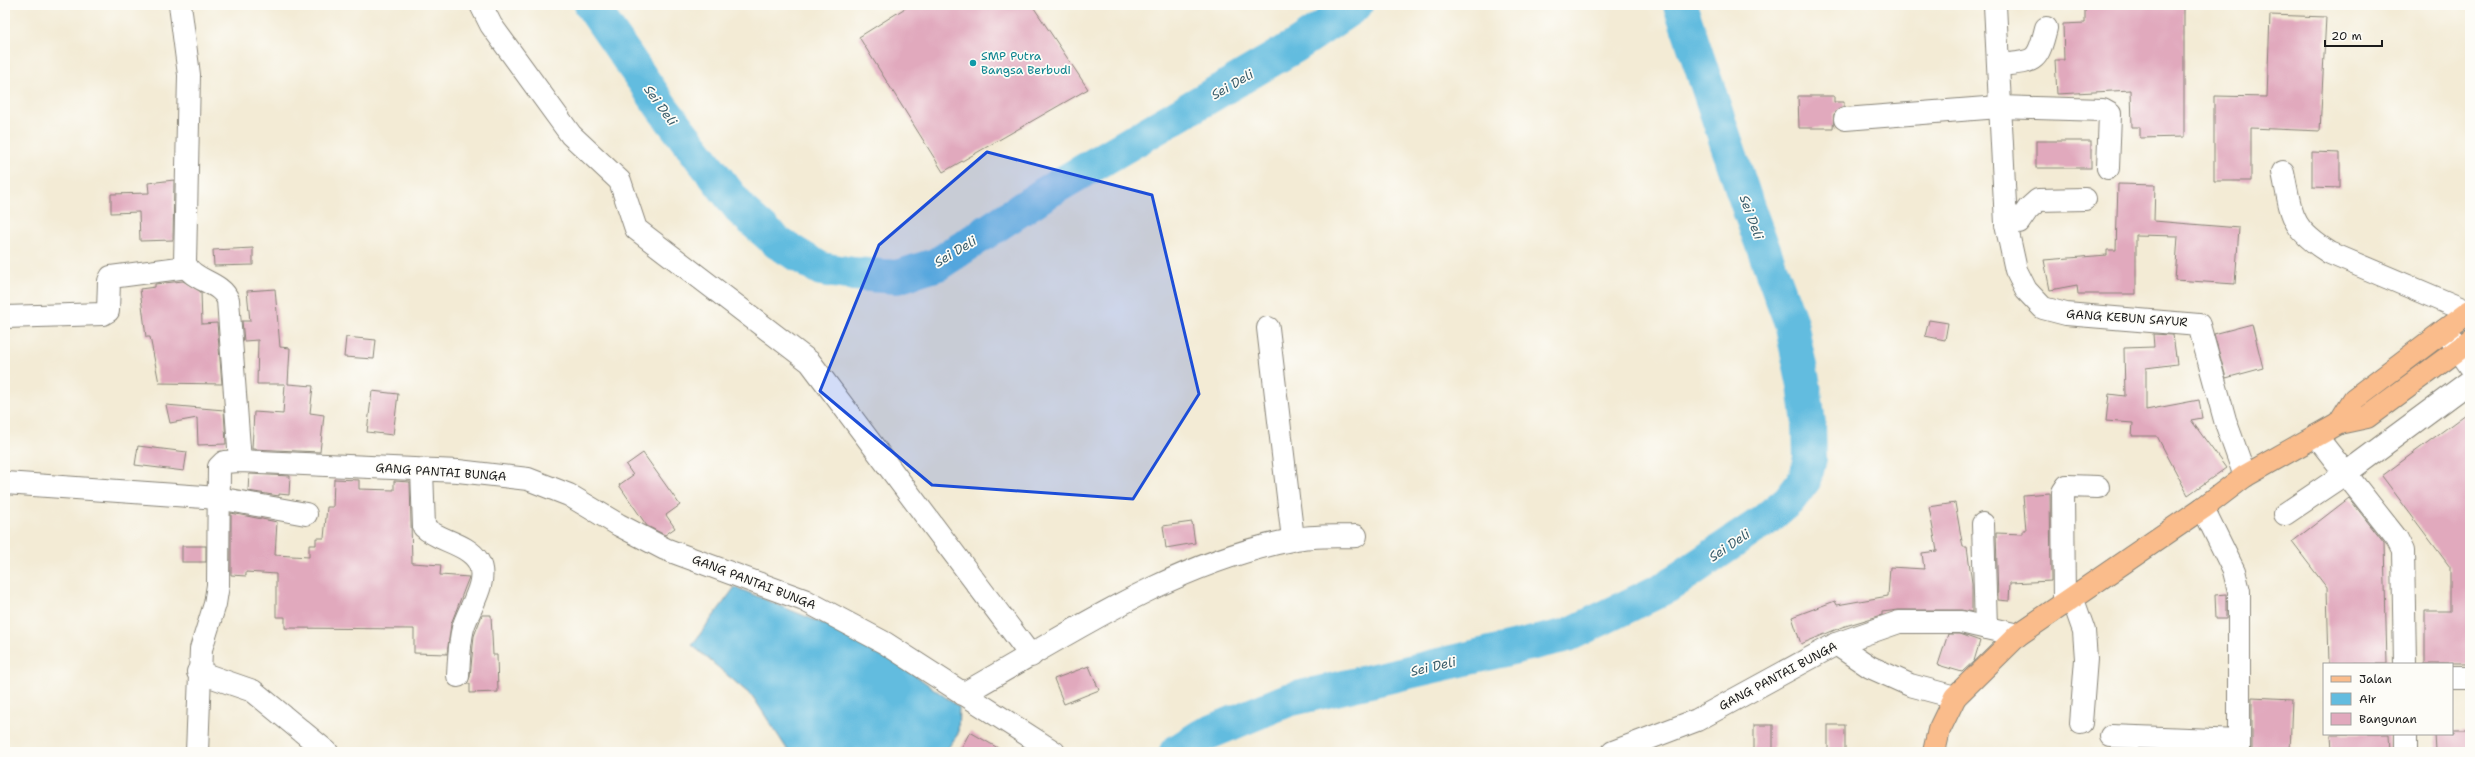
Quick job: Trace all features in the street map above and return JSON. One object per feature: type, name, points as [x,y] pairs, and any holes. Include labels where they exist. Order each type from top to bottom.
[{"type":"main road","points":[[2339,423],[2354,399],[2469,311]]},
{"type":"main road","points":[[1934,752],[1938,730],[1947,709],[1955,697],[2018,635],[2203,508],[2245,476],[2339,423],[2367,417],[2466,352]]},
{"type":"street","points":[[180,5],[189,75],[187,267]]},
{"type":"street","points":[[481,5],[491,25],[571,135],[620,181],[636,229],[810,362],[1031,656]]},
{"type":"street","name":"GANG KEBUN SAYUR","points":[[1995,5],[2006,224],[2016,270],[2026,290],[2043,308],[2066,314],[2200,325],[2225,420],[2245,476]]},
{"type":"street","points":[[1999,65],[2031,61],[2038,54],[2046,28]]},
{"type":"street","points":[[1845,119],[1999,107],[2107,111],[2110,114],[2108,168]]},
{"type":"street","points":[[2283,172],[2292,216],[2301,231],[2311,240],[2330,253],[2469,311]]},
{"type":"street","points":[[2006,224],[2019,222],[2028,209],[2038,200],[2085,199]]},
{"type":"street","points":[[5,316],[103,314],[108,312],[109,281],[111,277],[187,267],[223,291],[228,300],[240,461]]},
{"type":"street","points":[[1268,328],[1293,539]]},
{"type":"street","points":[[2445,330],[2466,352]]},
{"type":"street","points":[[2285,514],[2346,473],[2470,381]]},
{"type":"street","points":[[2316,436],[2397,539],[2403,551],[2405,663]]},
{"type":"street","name":"GANG PANTAI BUNGA","points":[[197,752],[198,672],[201,649],[215,604],[218,585],[218,498],[220,464],[240,461],[486,473],[528,479],[570,495],[619,525],[665,549],[804,600],[886,643],[1054,752]]},
{"type":"street","points":[[422,470],[424,527],[465,551],[478,561],[481,572],[479,586],[463,628],[458,676]]},
{"type":"street","points":[[5,483],[218,498],[306,514]]},
{"type":"street","points":[[2081,723],[2086,659],[2084,631],[2068,600],[2063,492],[2067,486],[2098,487]]},
{"type":"street","points":[[2111,736],[2239,746],[2239,591],[2234,571],[2203,508]]},
{"type":"street","points":[[1983,524],[1986,628]]},
{"type":"street","points":[[964,694],[1126,601],[1226,557],[1293,539],[1356,536]]},
{"type":"street","name":"GANG PANTAI BUNGA","points":[[1613,752],[1697,720],[1836,644],[1899,622],[1961,622],[2018,635]]},
{"type":"street","points":[[1836,644],[1876,670],[1910,684],[1955,697]]},
{"type":"street","points":[[198,672],[253,691],[327,752]]},
{"type":"street","points":[[2453,678],[2470,678]]},
{"type":"street","points":[[2406,735],[2406,752]]},
{"type":"highlighted area","points":[[987,152],[1152,195],[1199,394],[1133,499],[932,485],[820,391],[879,245]]},
{"type":"water","points":[[735,587],[872,644],[959,707],[958,734],[945,752],[789,752],[753,697],[692,645]]},
{"type":"building","name":"SMP Putra Bangsa Berbudi","points":[[910,5],[1032,5],[1088,89],[943,172],[859,37]]},
{"type":"building","points":[[2085,5],[2184,5],[2184,137],[2140,138],[2140,127],[2132,127],[2131,90],[2057,94],[2055,60],[2064,60],[2063,24],[2085,23]]},
{"type":"building","points":[[2270,15],[2326,17],[2320,131],[2251,128],[2251,181],[2214,181],[2214,96],[2267,97]]},
{"type":"building","points":[[1798,96],[1834,96],[1834,102],[1844,102],[1844,107],[1834,114],[1833,128],[1799,128]]},
{"type":"building","points":[[2036,141],[2091,141],[2091,168],[2036,168]]},
{"type":"building","points":[[2312,152],[2340,153],[2340,188],[2312,187]]},
{"type":"building","points":[[174,180],[173,240],[140,241],[139,212],[111,213],[111,194],[149,193],[148,183]]},
{"type":"building","points":[[2118,184],[2155,185],[2154,221],[2239,228],[2235,284],[2175,280],[2178,236],[2136,235],[2136,294],[2078,294],[2077,285],[2050,290],[2044,260],[2107,255],[2107,250],[2116,250]]},
{"type":"building","points":[[253,248],[253,265],[214,266],[213,250]]},
{"type":"building","points":[[183,281],[201,292],[202,324],[217,323],[222,384],[159,383],[150,337],[146,337],[140,289],[155,287],[155,284]]},
{"type":"building","points":[[275,289],[280,347],[290,348],[288,384],[313,386],[310,413],[324,415],[320,452],[252,449],[254,412],[283,414],[285,384],[257,384],[258,340],[244,341],[242,321],[250,321],[247,291]]},
{"type":"building","points":[[1929,320],[1948,323],[1945,340],[1925,336]]},
{"type":"building","points":[[2252,324],[2263,368],[2226,378],[2214,334]]},
{"type":"building","points":[[2153,334],[2173,335],[2177,364],[2146,368],[2146,410],[2199,400],[2202,418],[2191,420],[2226,468],[2188,495],[2157,436],[2132,436],[2133,423],[2106,421],[2109,394],[2125,396],[2124,348],[2154,347]]},
{"type":"building","points":[[346,337],[376,340],[374,359],[344,357]]},
{"type":"building","points":[[372,391],[398,394],[393,435],[367,432]]},
{"type":"building","points":[[166,405],[224,410],[226,444],[198,445],[197,418],[170,423]]},
{"type":"building","points":[[2470,411],[2470,664],[2425,663],[2425,611],[2450,611],[2450,567],[2382,476]]},
{"type":"building","points":[[138,446],[187,452],[184,471],[135,465]]},
{"type":"building","points":[[643,453],[680,505],[666,515],[675,528],[665,535],[647,526],[619,485],[633,475],[626,465]]},
{"type":"building","points":[[249,474],[290,476],[289,495],[279,494],[279,496],[248,491]]},
{"type":"building","points":[[334,479],[359,480],[359,489],[394,490],[394,481],[410,482],[412,563],[441,565],[440,575],[469,577],[451,624],[447,654],[414,653],[414,629],[285,628],[285,617],[276,617],[276,574],[246,572],[246,576],[231,575],[231,513],[277,522],[275,555],[309,557],[309,545],[316,545],[316,538],[324,538],[327,507],[333,507]]},
{"type":"building","points":[[2050,493],[2051,581],[2010,583],[2009,601],[1998,600],[1996,533],[2023,534],[2023,530],[2026,530],[2023,495]]},
{"type":"building","points":[[2349,498],[2384,543],[2387,663],[2329,663],[2327,588],[2292,542]]},
{"type":"building","points":[[1955,503],[1963,547],[1967,547],[1972,583],[1972,612],[1961,610],[1899,610],[1882,612],[1882,615],[1842,627],[1801,644],[1792,617],[1835,601],[1837,605],[1888,596],[1890,567],[1924,569],[1922,553],[1937,551],[1929,507]]},
{"type":"building","points":[[1192,522],[1195,543],[1166,548],[1163,526]]},
{"type":"building","points":[[182,546],[206,546],[206,562],[182,562]]},
{"type":"building","points":[[2226,594],[2226,619],[2216,619],[2215,595]]},
{"type":"building","points":[[482,615],[491,615],[493,655],[497,655],[498,692],[470,693],[470,684],[467,684],[470,677],[474,636]]},
{"type":"building","points":[[1948,634],[1960,634],[1980,641],[1974,661],[1962,672],[1938,665]]},
{"type":"building","points":[[1089,666],[1099,690],[1064,704],[1054,679]]},
{"type":"building","points":[[2252,697],[2292,699],[2290,752],[2252,752]]},
{"type":"building","points":[[1754,725],[1773,725],[1773,752],[1754,752]]},
{"type":"building","points":[[1828,725],[1845,725],[1845,752],[1828,752]]},
{"type":"building","points":[[2453,731],[2470,731],[2470,752],[2436,752],[2435,735],[2453,735]]},
{"type":"building","points":[[970,732],[1005,752],[959,752]]},
{"type":"building","points":[[2331,735],[2389,735],[2390,752],[2332,752]]},
{"type":"waterway","name":"Sei Deli","points":[[591,5],[663,109],[742,211],[778,243],[821,269],[853,274],[897,277],[938,264],[1044,194],[1297,45],[1356,5]]},
{"type":"waterway","name":"Sei Deli","points":[[1176,752],[1201,736],[1288,700],[1568,635],[1665,588],[1764,521],[1789,500],[1805,479],[1810,458],[1809,424],[1804,385],[1791,323],[1749,210],[1680,5]]},
{"type":"place","name":"SMP Putra Bangsa Berbudi","points":[[973,63]]}]
